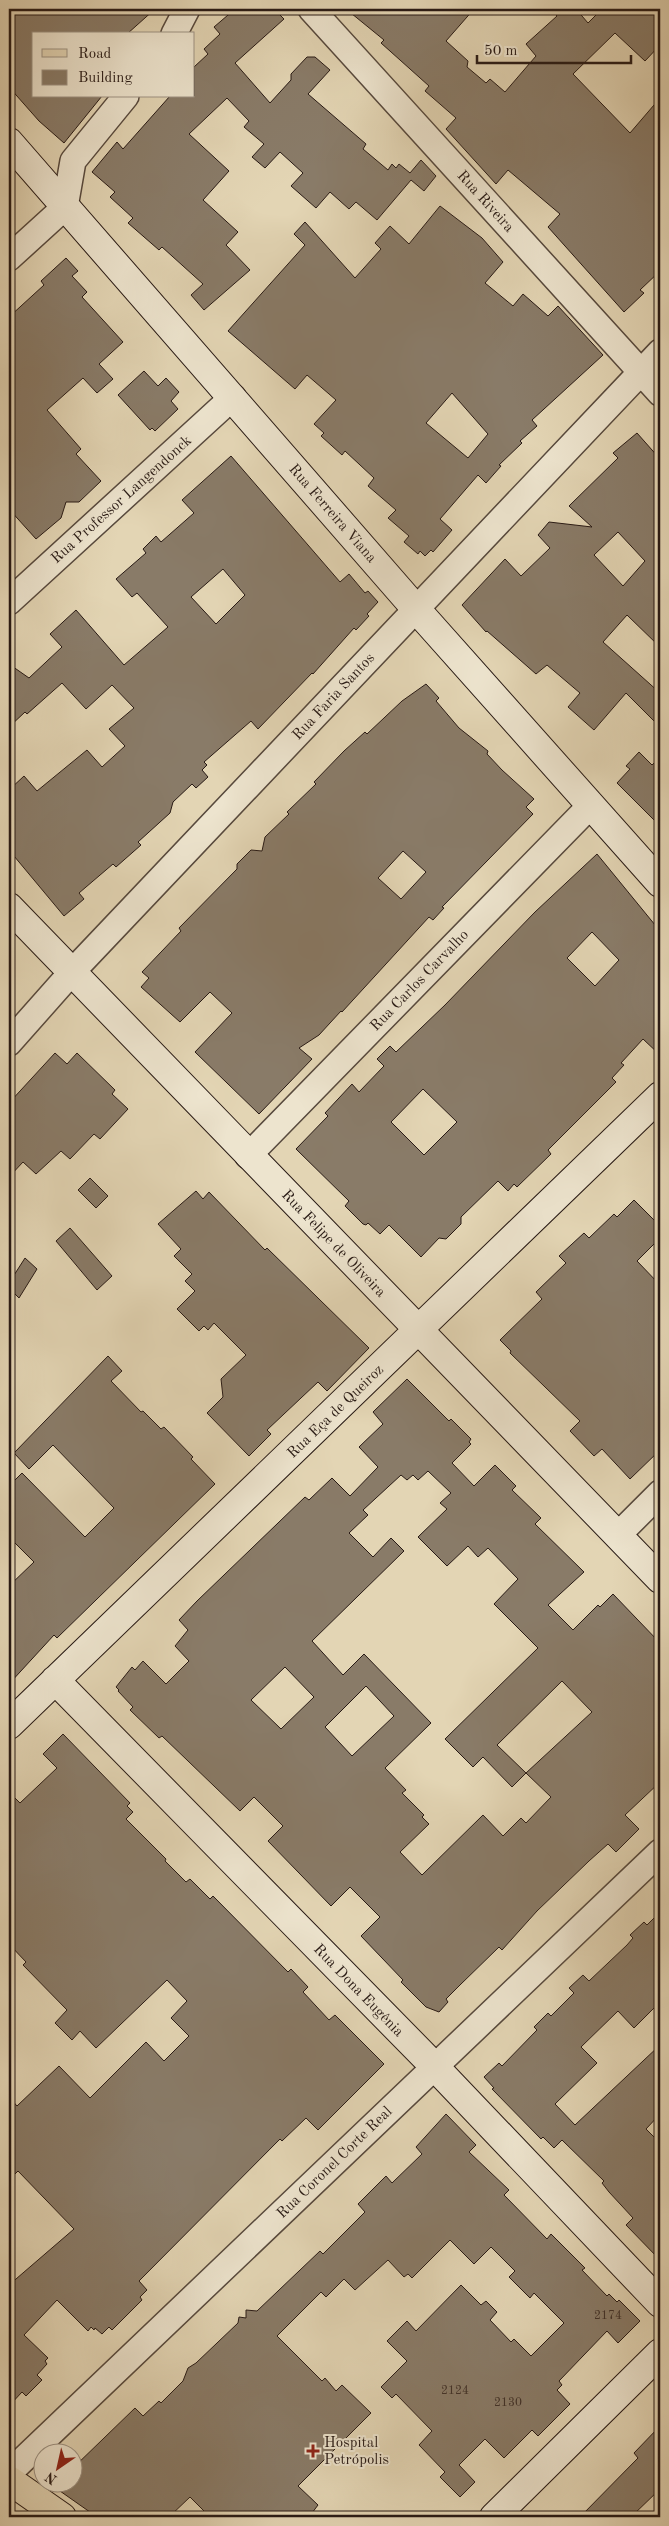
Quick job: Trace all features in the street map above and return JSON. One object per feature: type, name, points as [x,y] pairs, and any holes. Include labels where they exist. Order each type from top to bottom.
[{"type":"main road","points":[[9,2480],[62,2517]]},
{"type":"street","points":[[175,32],[187,9]]},
{"type":"street","name":"Rua Riveira","points":[[311,9],[660,393]]},
{"type":"street","points":[[9,258],[65,207],[74,162],[124,98]]},
{"type":"street","name":"Rua Ferreira Viana","points":[[9,142],[416,609],[660,883]]},
{"type":"street","name":"Rua Faria Santos","points":[[9,1043],[71,973],[660,352]]},
{"type":"street","name":"Rua Professor Langendonck","points":[[9,602],[233,397]]},
{"type":"street","name":"Rua Carlos Carvalho","points":[[248,1156],[591,805]]},
{"type":"street","name":"Rua Felipe de Oliveira","points":[[9,907],[248,1156],[660,1578]]},
{"type":"street","name":"Rua Eça de Queiroz","points":[[9,1725],[419,1331],[660,1096]]},
{"type":"street","points":[[618,1534],[660,1493]]},
{"type":"street","name":"Rua Dona Eugênia","points":[[55,1680],[434,2066],[660,2303]]},
{"type":"street","name":"Rua Coronel Corte Real","points":[[9,2472],[660,1852]]},
{"type":"street","points":[[494,2517],[660,2353]]},
{"type":"building","points":[[15,9],[155,9],[129,32],[32,32],[32,98],[100,98],[64,143],[39,121],[9,87],[9,14]]},
{"type":"building","points":[[235,9],[274,9],[284,19],[235,63],[270,103],[291,80],[291,74],[307,57],[315,57],[330,70],[308,94],[366,144],[363,149],[388,170],[392,164],[396,168],[399,164],[410,173],[421,160],[436,176],[424,191],[411,180],[377,220],[356,202],[349,209],[330,192],[316,208],[291,186],[303,173],[280,152],[265,168],[252,157],[264,144],[244,127],[249,121],[227,98],[189,134],[229,171],[203,200],[238,232],[226,245],[250,270],[204,310],[191,295],[203,284],[162,247],[159,250],[128,223],[133,218],[110,197],[115,192],[92,172],[117,142],[123,149],[168,98],[195,98],[195,66],[208,54],[204,49],[220,34],[214,27]]},
{"type":"building","points":[[346,9],[474,9],[446,41],[468,61],[467,67],[486,83],[490,79],[505,92],[536,56],[526,44],[557,16],[551,9],[576,9],[588,23],[602,9],[660,9],[660,45],[645,61],[615,33],[573,74],[630,133],[660,98],[660,271],[640,290],[644,293],[624,312],[548,227],[560,214],[508,170],[496,184],[446,129],[456,118],[425,91],[429,86],[381,43],[384,40]]},
{"type":"building","points":[[440,206],[482,238],[503,262],[485,283],[513,306],[523,294],[548,316],[558,306],[603,355],[532,420],[537,426],[520,441],[522,443],[499,465],[501,466],[486,483],[478,475],[440,519],[452,530],[433,552],[431,550],[425,556],[420,551],[418,554],[404,542],[409,536],[388,518],[396,510],[368,486],[374,478],[345,451],[342,455],[321,436],[324,433],[314,424],[336,400],[307,375],[295,389],[228,331],[305,245],[294,234],[305,222],[355,278],[381,249],[375,243],[390,226],[409,244]],"holes":[[[452,393],[488,434],[468,458],[426,423]]]},
{"type":"building","points":[[66,258],[78,271],[72,276],[87,292],[82,297],[123,342],[99,364],[113,379],[97,393],[83,378],[47,410],[81,449],[76,454],[101,481],[79,502],[66,502],[61,518],[36,539],[9,509],[9,317],[44,285],[41,281]]},
{"type":"building","points":[[144,371],[158,386],[166,378],[179,392],[171,401],[178,409],[155,431],[152,428],[150,430],[118,395]]},
{"type":"building","points":[[637,433],[660,459],[660,647],[627,615],[603,642],[660,693],[660,727],[626,693],[594,730],[568,707],[580,693],[547,665],[536,674],[486,632],[462,605],[505,559],[521,576],[550,548],[538,535],[549,522],[592,527],[569,506],[618,458],[613,453]],"holes":[[[618,532],[645,561],[623,586],[594,555]]]},
{"type":"building","points":[[231,456],[340,582],[349,574],[365,593],[368,591],[378,602],[367,614],[369,616],[356,630],[354,628],[313,674],[258,729],[251,721],[204,762],[207,765],[202,770],[208,777],[196,788],[192,784],[173,802],[170,813],[138,842],[141,845],[116,867],[113,864],[79,893],[84,899],[64,916],[9,850],[9,790],[24,776],[37,791],[87,750],[102,767],[125,746],[109,729],[134,708],[112,685],[86,709],[62,683],[9,727],[9,664],[29,678],[62,647],[50,634],[76,610],[124,665],[168,627],[137,593],[132,597],[116,579],[146,553],[143,549],[156,536],[161,542],[194,513],[182,500]],"holes":[[[223,569],[245,595],[216,624],[191,597]]]},
{"type":"building","points":[[426,684],[439,698],[436,701],[459,728],[488,751],[487,754],[502,770],[534,799],[526,807],[533,814],[442,907],[444,908],[433,920],[429,917],[319,1035],[299,1048],[312,1059],[259,1114],[195,1052],[232,1013],[210,992],[180,1022],[141,987],[149,978],[142,972],[181,931],[179,928],[237,869],[237,864],[251,850],[262,851],[265,837],[316,784],[314,782],[344,751],[365,732],[367,734],[402,701]],"holes":[[[403,851],[426,872],[401,899],[378,878]]]},
{"type":"building","points":[[639,752],[652,765],[660,757],[660,826],[617,783],[630,769],[626,766]]},
{"type":"building","points":[[597,854],[660,931],[660,1055],[643,1039],[621,1063],[624,1065],[612,1078],[616,1082],[548,1150],[551,1154],[517,1187],[514,1184],[508,1191],[498,1181],[461,1217],[461,1224],[446,1239],[439,1238],[421,1257],[389,1225],[380,1234],[368,1223],[366,1225],[363,1224],[345,1206],[349,1201],[296,1149],[328,1116],[325,1113],[352,1084],[359,1092],[384,1066],[377,1059],[390,1046],[396,1052],[445,1005],[535,912]],"holes":[[[592,932],[619,960],[595,986],[567,958]],[[423,1089],[457,1122],[424,1155],[391,1122]]]},
{"type":"building","points":[[55,1053],[67,1064],[77,1053],[115,1090],[112,1094],[128,1109],[100,1139],[94,1134],[70,1159],[61,1151],[36,1174],[23,1162],[9,1177],[9,1103]]},
{"type":"building","points":[[90,1178],[108,1196],[96,1208],[78,1190]]},
{"type":"building","points":[[196,1191],[203,1199],[209,1192],[265,1250],[267,1248],[369,1348],[327,1391],[318,1382],[267,1430],[271,1434],[249,1456],[207,1413],[223,1397],[221,1379],[246,1355],[214,1323],[208,1330],[204,1326],[199,1331],[177,1309],[195,1291],[185,1281],[192,1274],[174,1256],[181,1249],[158,1224]]},
{"type":"building","points":[[634,1200],[660,1226],[660,1238],[637,1261],[660,1285],[660,1450],[630,1479],[602,1449],[594,1456],[570,1431],[580,1421],[510,1353],[511,1351],[500,1340],[542,1299],[536,1292],[566,1263],[559,1256],[584,1233],[589,1238],[614,1214],[617,1217]]},
{"type":"building","points":[[70,1228],[112,1276],[97,1290],[56,1241]]},
{"type":"building","points":[[25,1258],[37,1269],[19,1298],[9,1288],[9,1283]]},
{"type":"building","points":[[108,1356],[122,1371],[111,1381],[141,1412],[143,1411],[161,1429],[164,1427],[193,1457],[191,1459],[215,1484],[57,1638],[54,1635],[9,1684],[9,1586],[34,1562],[9,1537],[9,1486],[22,1473],[85,1537],[114,1508],[53,1445],[29,1469],[14,1453]]},
{"type":"building","points":[[407,1379],[449,1421],[451,1419],[471,1439],[469,1442],[471,1444],[452,1463],[474,1486],[495,1465],[516,1486],[512,1490],[541,1518],[535,1524],[584,1572],[548,1605],[573,1630],[598,1605],[600,1607],[613,1594],[660,1643],[660,1782],[625,1815],[639,1829],[616,1852],[608,1844],[589,1861],[537,1911],[502,1950],[499,1947],[446,1999],[448,2002],[439,2012],[426,2007],[401,1982],[403,1980],[361,1936],[380,1917],[350,1887],[331,1906],[268,1841],[283,1826],[254,1797],[240,1811],[162,1736],[159,1738],[130,1710],[133,1707],[116,1687],[132,1667],[135,1670],[143,1661],[166,1684],[189,1661],[175,1646],[188,1630],[179,1620],[197,1601],[305,1497],[309,1500],[332,1478],[350,1496],[378,1467],[359,1447],[383,1424],[373,1412]],"holes":[[[428,1471],[451,1493],[440,1503],[447,1509],[418,1537],[447,1566],[468,1546],[478,1557],[488,1548],[518,1579],[494,1604],[538,1648],[445,1739],[473,1767],[483,1757],[512,1787],[526,1773],[551,1797],[526,1823],[521,1818],[503,1836],[483,1815],[422,1875],[400,1852],[429,1824],[422,1817],[424,1815],[402,1793],[406,1790],[385,1768],[431,1723],[364,1654],[343,1675],[312,1641],[404,1551],[391,1538],[373,1557],[349,1533],[368,1515],[363,1510],[401,1475],[407,1480],[413,1475],[418,1480]],[[285,1667],[314,1697],[281,1729],[251,1700]],[[562,1681],[592,1712],[526,1773],[497,1745]],[[366,1686],[394,1716],[352,1756],[325,1727]]]},
{"type":"building","points":[[63,1734],[130,1803],[127,1806],[133,1812],[126,1819],[166,1859],[165,1861],[186,1882],[190,1879],[210,1899],[213,1896],[288,1972],[291,1969],[308,1987],[303,1992],[329,2020],[335,2015],[384,2064],[318,2130],[306,2118],[282,2141],[280,2139],[139,2281],[147,2290],[140,2297],[142,2300],[112,2330],[109,2327],[102,2334],[91,2327],[88,2331],[57,2300],[24,2335],[48,2358],[45,2361],[47,2364],[37,2375],[42,2380],[26,2396],[22,2392],[9,2406],[9,2285],[74,2229],[18,2171],[9,2180],[9,2097],[17,2106],[59,2066],[90,2098],[146,2042],[164,2061],[189,2036],[171,2018],[187,2001],[167,1980],[96,2048],[80,2031],[72,2040],[55,2023],[67,2010],[23,1965],[26,1962],[9,1944],[9,1792],[20,1803],[57,1768],[43,1754]]},
{"type":"building","points":[[660,1912],[660,2002],[634,2028],[618,2011],[581,2047],[597,2063],[555,2104],[575,2125],[660,2045],[660,2114],[646,2129],[660,2143],[660,2260],[626,2225],[633,2218],[609,2192],[602,2183],[604,2181],[562,2140],[554,2148],[543,2137],[541,2139],[492,2089],[494,2088],[484,2077],[499,2063],[502,2066],[537,2030],[534,2027],[548,2013],[551,2016],[574,1993],[569,1988],[583,1975],[589,1981],[627,1945],[633,1938],[630,1935],[644,1922],[647,1925]]},
{"type":"building","points":[[446,2114],[476,2145],[469,2152],[509,2190],[504,2195],[547,2239],[551,2234],[585,2268],[582,2270],[607,2296],[609,2294],[617,2302],[619,2300],[640,2321],[618,2343],[607,2331],[559,2381],[562,2385],[557,2390],[570,2404],[538,2436],[532,2430],[504,2458],[485,2439],[459,2465],[475,2482],[460,2497],[440,2477],[445,2472],[419,2445],[432,2431],[396,2394],[392,2398],[381,2387],[407,2361],[387,2341],[407,2321],[416,2331],[461,2285],[481,2305],[486,2301],[497,2312],[490,2320],[511,2342],[514,2339],[531,2356],[564,2323],[534,2293],[530,2298],[509,2277],[515,2271],[491,2247],[474,2264],[450,2240],[412,2278],[408,2274],[404,2277],[388,2260],[355,2290],[344,2279],[326,2297],[321,2292],[277,2336],[322,2381],[325,2378],[336,2391],[342,2385],[371,2413],[298,2486],[318,2505],[309,2517],[210,2517],[190,2497],[169,2517],[97,2517],[64,2494],[82,2494],[82,2459],[135,2408],[143,2416],[159,2401],[161,2403],[183,2381],[188,2368],[196,2363],[238,2323],[239,2317],[246,2318],[246,2310],[257,2311],[320,2251],[323,2254],[365,2212],[358,2204],[386,2176],[392,2183],[422,2154],[416,2147]]},
{"type":"building","points":[[660,2426],[660,2489],[631,2517],[580,2517],[638,2458],[634,2453]]},
{"type":"place","name":"Hospital Petrópolis","points":[[313,2451]]}]
